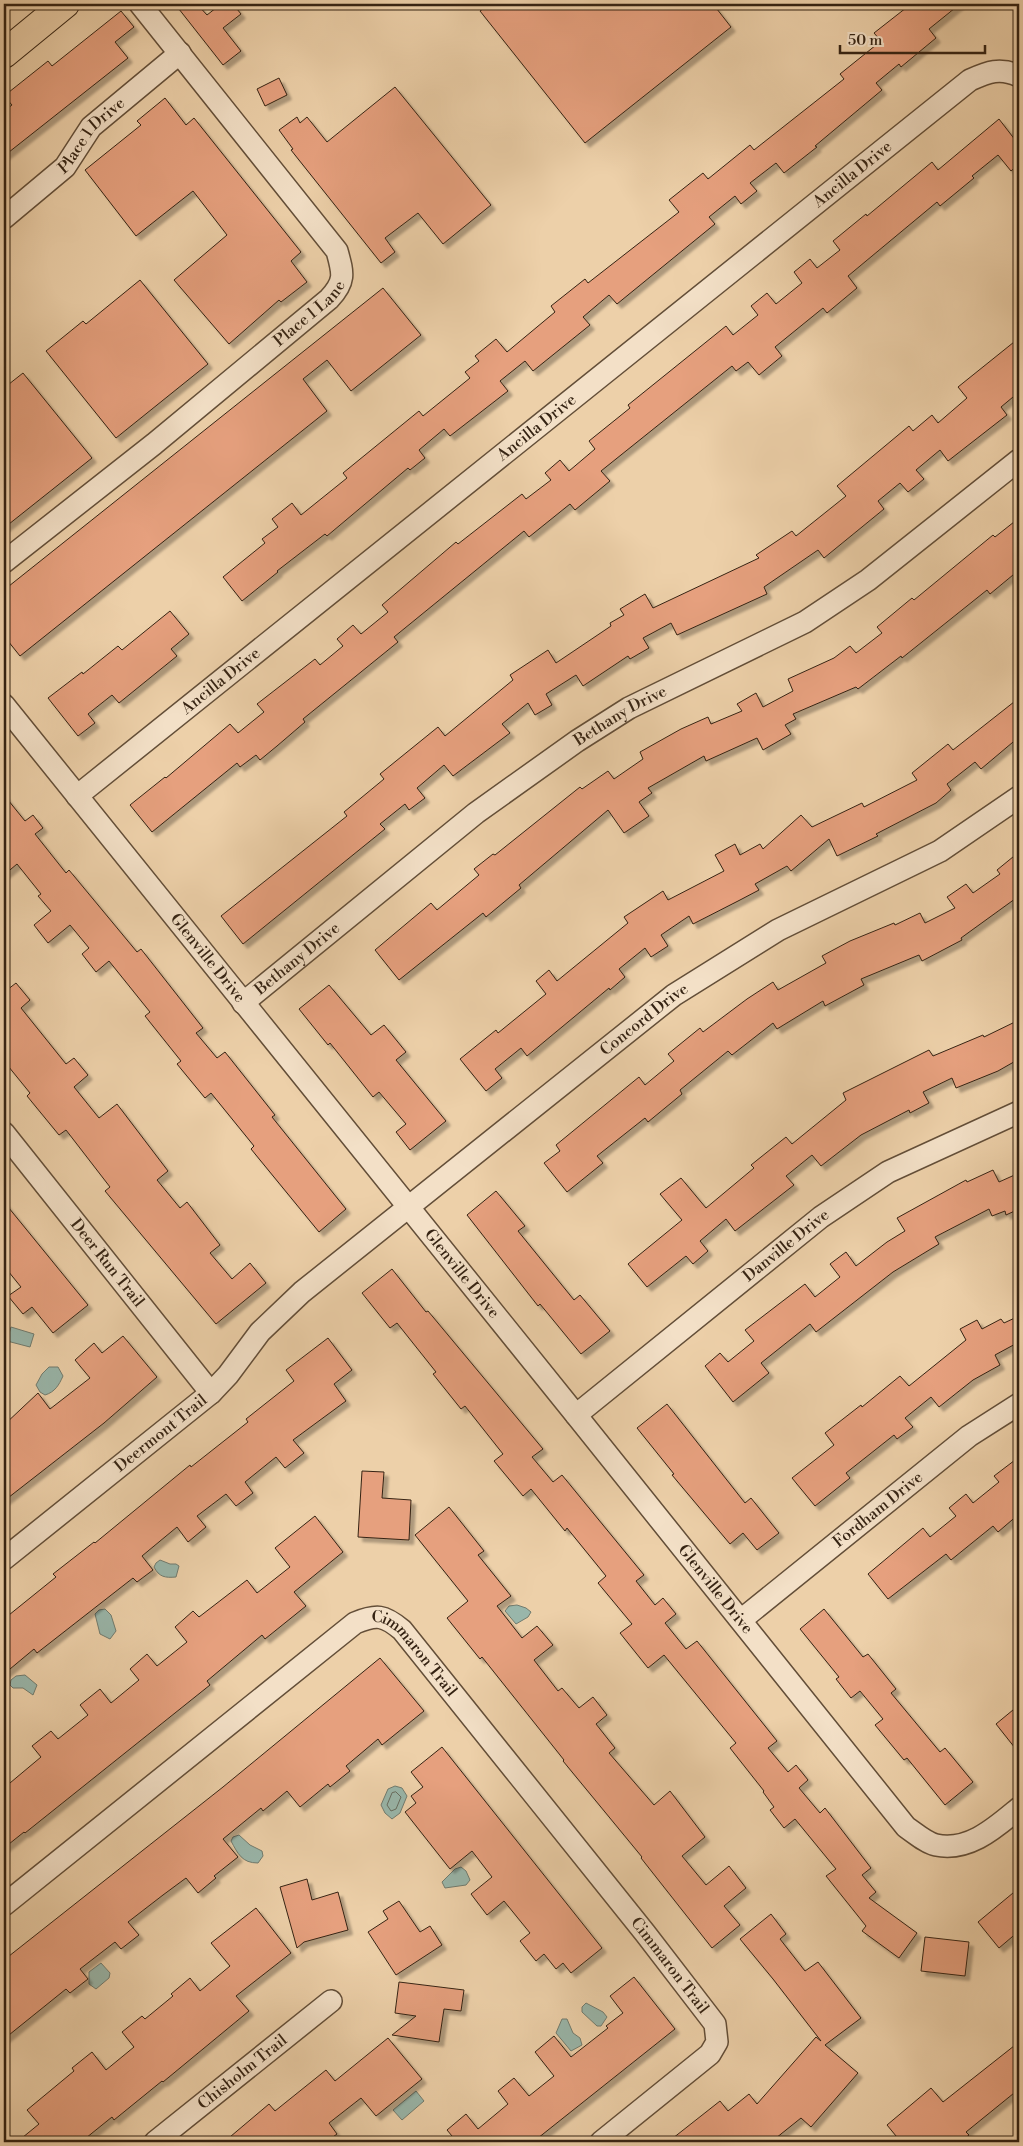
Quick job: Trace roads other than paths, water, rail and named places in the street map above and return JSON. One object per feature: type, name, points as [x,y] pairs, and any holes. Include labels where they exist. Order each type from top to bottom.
[{"type":"main road","points":[[4,54],[65,4]]},
{"type":"street","name":"Place 1 Lane","points":[[4,562],[154,444],[329,298],[339,288],[342,278],[337,251],[140,4]]},
{"type":"street","name":"Place 1 Drive","points":[[4,218],[65,167],[73,151],[91,127],[180,53]]},
{"type":"street","name":"Ancilla Drive","points":[[77,796],[970,80],[986,73],[1011,73]]},
{"type":"street","name":"Bethany Drive","points":[[243,1003],[476,813],[577,741],[629,708],[805,622],[868,580],[1019,460]]},
{"type":"street","name":"Glenville Drive","points":[[4,705],[576,1414],[906,1828],[935,1845],[955,1845],[981,1838],[1019,1808]]},
{"type":"street","name":"Concord Drive","points":[[302,1292],[674,995],[778,930],[940,851],[1019,797]]},
{"type":"street","name":"Danville Drive","points":[[576,1414],[821,1217],[888,1172],[1019,1112]]},
{"type":"street","name":"Deer Run Trail","points":[[4,1133],[211,1393]]},
{"type":"street","name":"Deermont Trail","points":[[4,1559],[211,1393],[260,1332],[302,1292]]},
{"type":"street","name":"Fordham Drive","points":[[741,1620],[969,1436],[1019,1404]]},
{"type":"street","name":"Cimmaron Trail","points":[[4,1905],[355,1623],[370,1617],[380,1616],[392,1621],[402,1630],[645,1933],[715,2024],[717,2042],[710,2054],[601,2142]]},
{"type":"street","name":"Chisholm Trail","points":[[155,2142],[330,2002]]},
{"type":"water","points":[[11,1327],[34,1334],[30,1347],[7,1341]]},
{"type":"water","points":[[49,1367],[58,1367],[63,1376],[56,1388],[45,1395],[40,1392],[36,1385],[42,1374]]},
{"type":"water","points":[[160,1560],[179,1566],[176,1577],[166,1577],[158,1573],[154,1567]]},
{"type":"water","points":[[517,1605],[531,1612],[528,1617],[516,1624],[505,1611],[509,1606]]},
{"type":"water","points":[[105,1609],[111,1615],[116,1631],[110,1639],[100,1634],[95,1614],[99,1610]]},
{"type":"water","points":[[25,1675],[37,1685],[33,1695],[23,1688],[13,1688],[10,1685],[11,1680],[16,1676]]},
{"type":"water","points":[[395,1786],[402,1788],[407,1796],[400,1813],[392,1819],[385,1813],[381,1805],[388,1789]]},
{"type":"water","points":[[239,1835],[250,1845],[262,1851],[263,1856],[258,1863],[248,1861],[238,1854],[231,1841],[233,1837]]},
{"type":"water","points":[[461,1867],[466,1871],[470,1880],[466,1885],[445,1888],[442,1882],[455,1869]]},
{"type":"water","points":[[101,1963],[110,1973],[109,1978],[96,1989],[89,1984],[89,1972]]},
{"type":"water","points":[[586,2003],[603,2012],[607,2017],[601,2026],[597,2026],[582,2012],[582,2007]]},
{"type":"water","points":[[562,2019],[567,2019],[573,2033],[580,2038],[582,2045],[571,2051],[556,2033]]},
{"type":"water","points":[[416,2091],[424,2101],[402,2120],[393,2110]]}]
